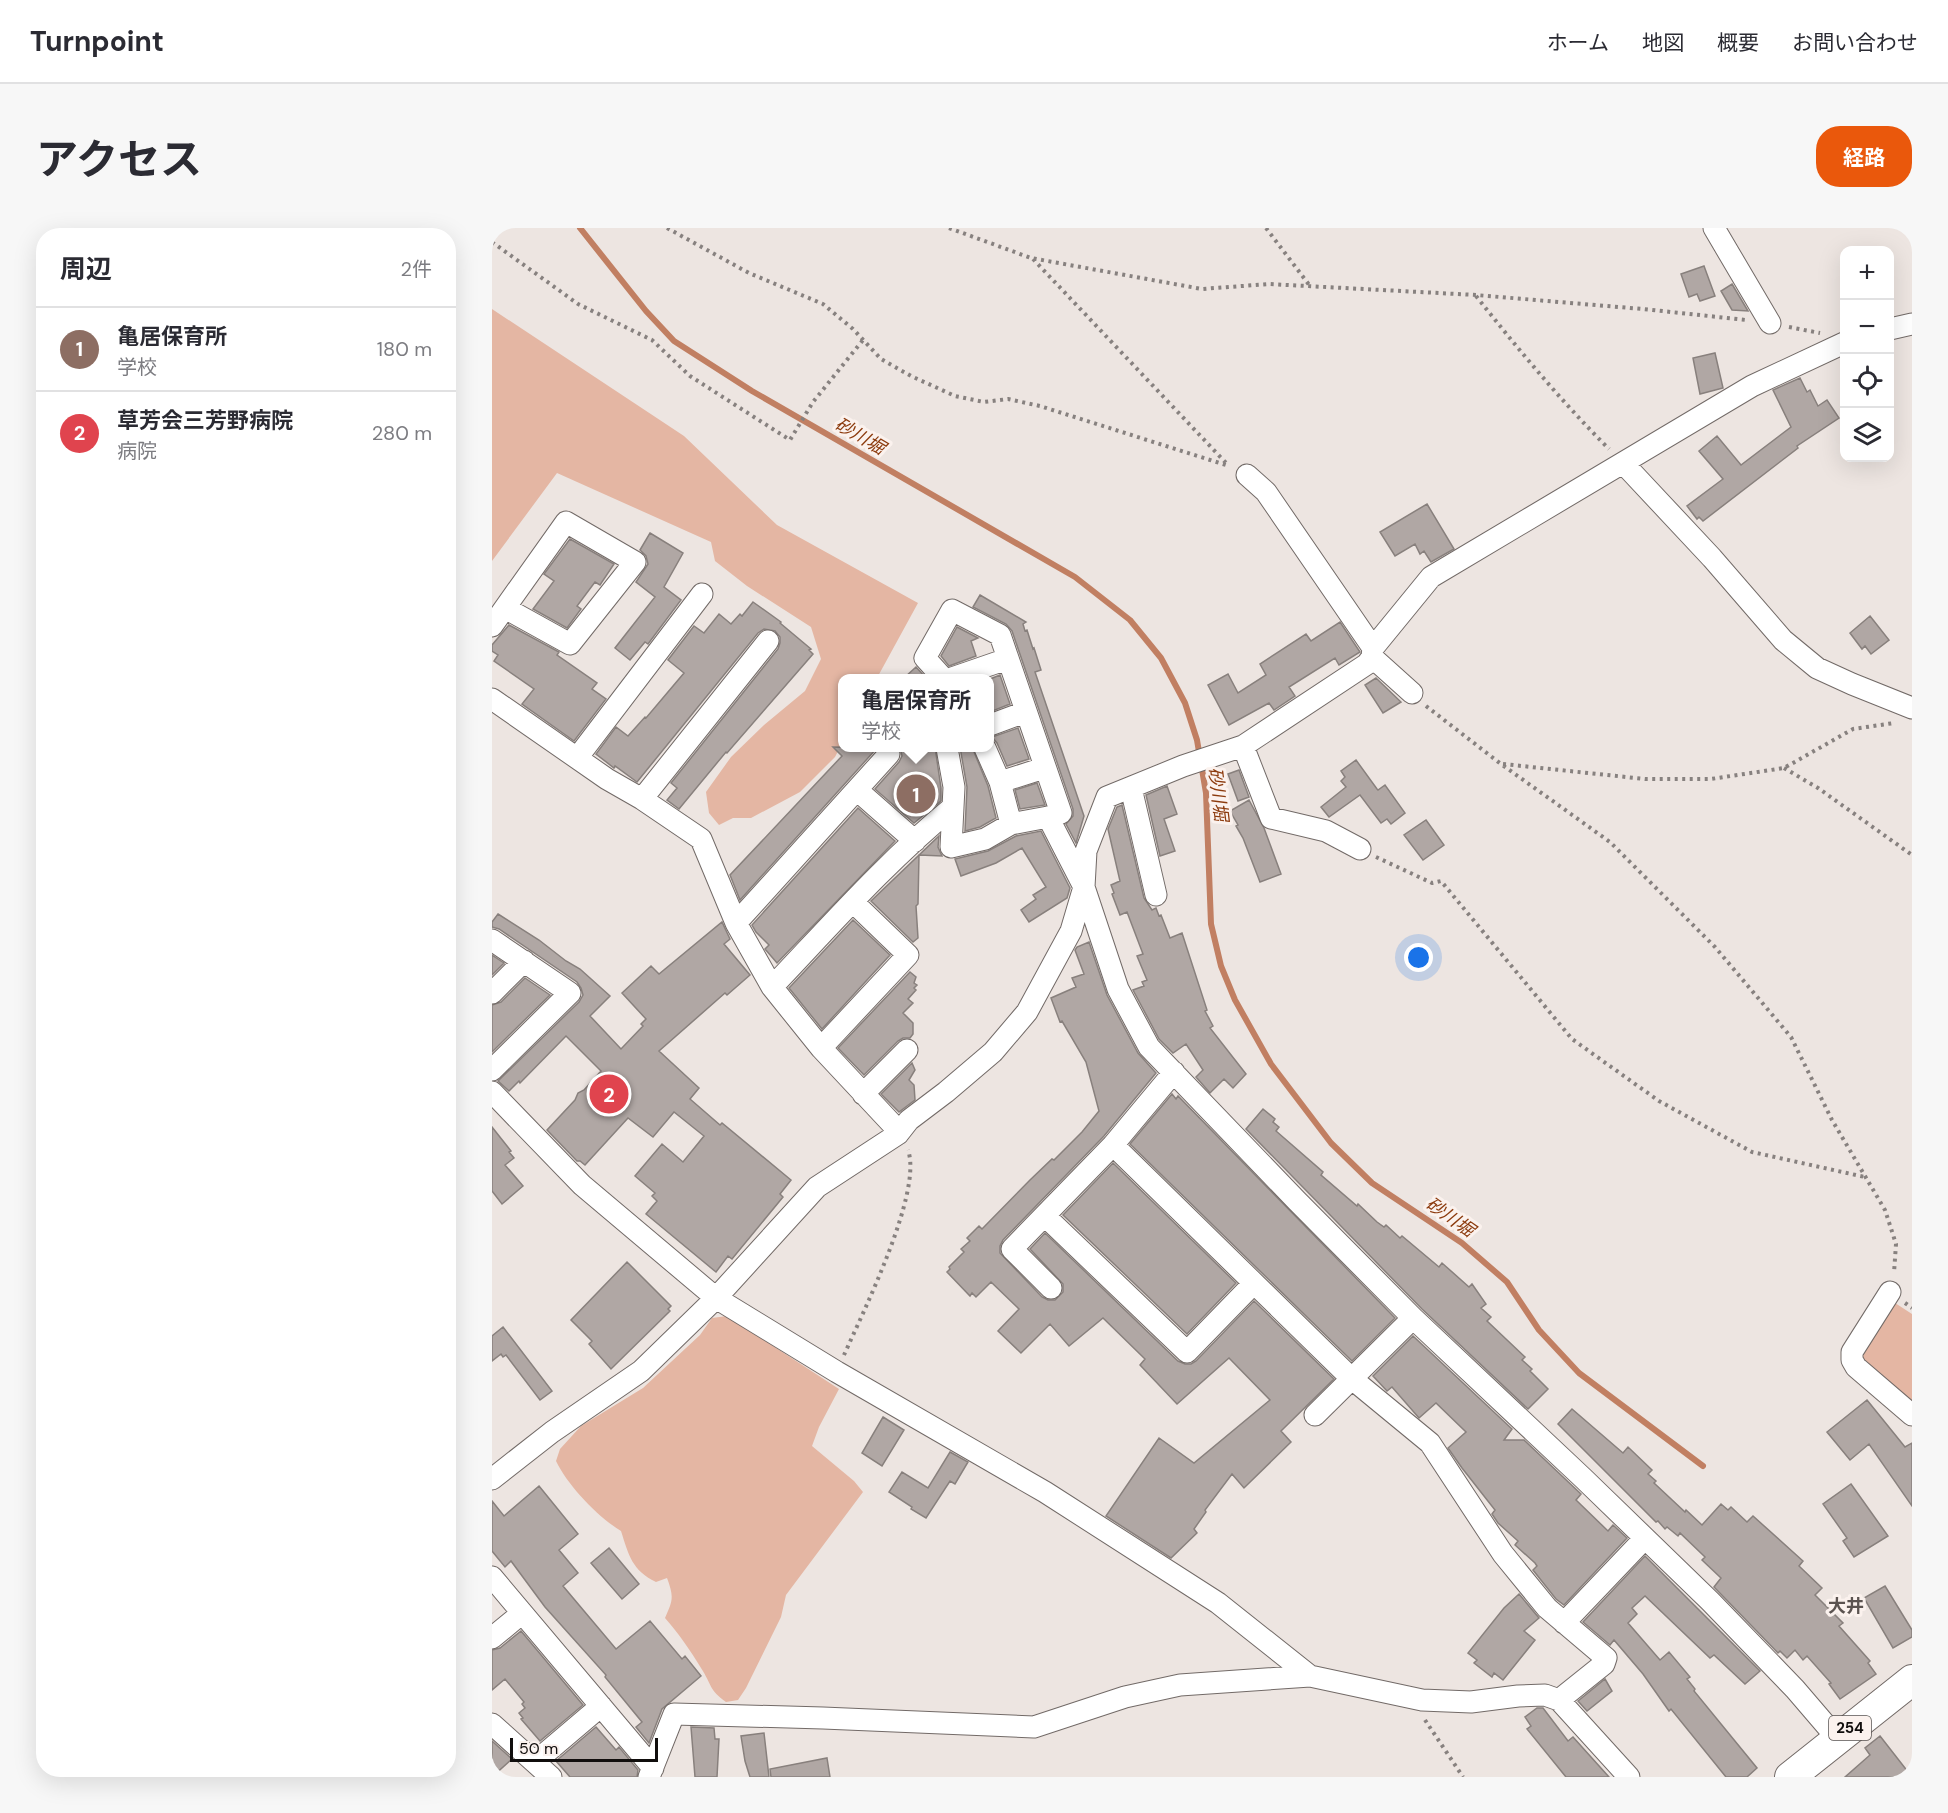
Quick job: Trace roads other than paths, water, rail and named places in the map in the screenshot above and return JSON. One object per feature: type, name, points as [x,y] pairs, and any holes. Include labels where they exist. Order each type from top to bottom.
[{"type":"highway","name":"254","points":[[1790,1777],[1912,1680]]},
{"type":"street","points":[[1714,228],[1770,323]]},
{"type":"street","points":[[1894,328],[1912,324]]},
{"type":"street","points":[[492,1479],[552,1432],[641,1371],[716,1298],[817,1187],[898,1134],[909,1120],[993,1052],[1027,1012],[1071,931],[1084,887],[1086,851],[1107,797],[1183,766],[1244,746],[1367,664],[1373,652],[1431,577],[1752,386],[1840,345]]},
{"type":"street","points":[[1624,464],[1712,558],[1783,640],[1817,668],[1912,708]]},
{"type":"street","points":[[1238,471],[1266,492],[1373,652],[1412,693]]},
{"type":"street","points":[[492,626],[566,522],[635,562],[570,644],[505,608]]},
{"type":"street","points":[[577,758],[702,594]]},
{"type":"street","points":[[939,674],[925,658],[952,610],[1000,635],[1061,813],[1011,824],[985,838],[951,848],[954,787],[948,752]]},
{"type":"street","points":[[642,799],[768,641]]},
{"type":"street","points":[[964,674],[1007,659]]},
{"type":"street","points":[[492,699],[607,779],[642,799],[701,840],[736,923],[772,987],[821,1048],[893,1125],[898,1134]]},
{"type":"street","points":[[994,724],[1025,712]]},
{"type":"street","points":[[1244,746],[1271,818],[1326,831],[1360,849]]},
{"type":"street","points":[[988,752],[1000,782],[1011,824]]},
{"type":"street","points":[[736,923],[889,754]]},
{"type":"street","points":[[1000,782],[1044,768]]},
{"type":"street","points":[[1131,788],[1156,895]]},
{"type":"street","points":[[857,790],[915,841]]},
{"type":"street","points":[[772,987],[853,902],[953,807]]},
{"type":"street","points":[[1048,817],[1084,887],[1118,989],[1149,1047],[1296,1201],[1413,1318],[1710,1601],[1795,1689],[1837,1738]]},
{"type":"street","points":[[821,1048],[908,956],[853,902]]},
{"type":"street","points":[[492,940],[570,993],[492,1070]]},
{"type":"street","points":[[492,993],[524,961]]},
{"type":"street","points":[[863,1094],[907,1050]]},
{"type":"street","points":[[1051,1288],[1012,1249],[1113,1145],[1174,1072]]},
{"type":"street","points":[[492,1092],[582,1185],[716,1298],[1074,1511],[1218,1603],[1310,1676]]},
{"type":"street","points":[[1113,1145],[1352,1378],[1430,1443],[1503,1554],[1547,1608],[1606,1658],[1604,1664],[1559,1700]]},
{"type":"street","points":[[1045,1216],[1187,1352],[1254,1283]]},
{"type":"street","points":[[1890,1292],[1852,1352],[1852,1360],[1856,1367],[1912,1415]]},
{"type":"street","points":[[1315,1415],[1413,1318]]},
{"type":"street","points":[[1564,1623],[1645,1538]]},
{"type":"street","points":[[492,1577],[601,1706],[651,1773]]},
{"type":"street","points":[[492,1638],[521,1614]]},
{"type":"street","points":[[651,1773],[674,1714],[1034,1727],[1125,1698],[1180,1685],[1310,1676],[1422,1700],[1471,1702],[1545,1695],[1559,1700],[1629,1777]]},
{"type":"street","points":[[535,1762],[601,1706]]},
{"type":"street","points":[[492,1724],[551,1777]]},
{"type":"waterway","name":"砂川堀","points":[[580,228],[646,311],[674,341],[752,391],[1075,577],[1130,620],[1161,658],[1185,703],[1197,740],[1206,793],[1211,924],[1221,966],[1235,1000],[1271,1064],[1331,1143],[1372,1183],[1462,1243],[1507,1282],[1539,1330],[1579,1373],[1703,1466]]},
{"type":"place","name":"亀居保育所","points":[[916,794]]},
{"type":"place","name":"草芳会三芳野病院","points":[[609,1094]]},
{"type":"district","name":"大井","points":[[1846,1606]]}]
